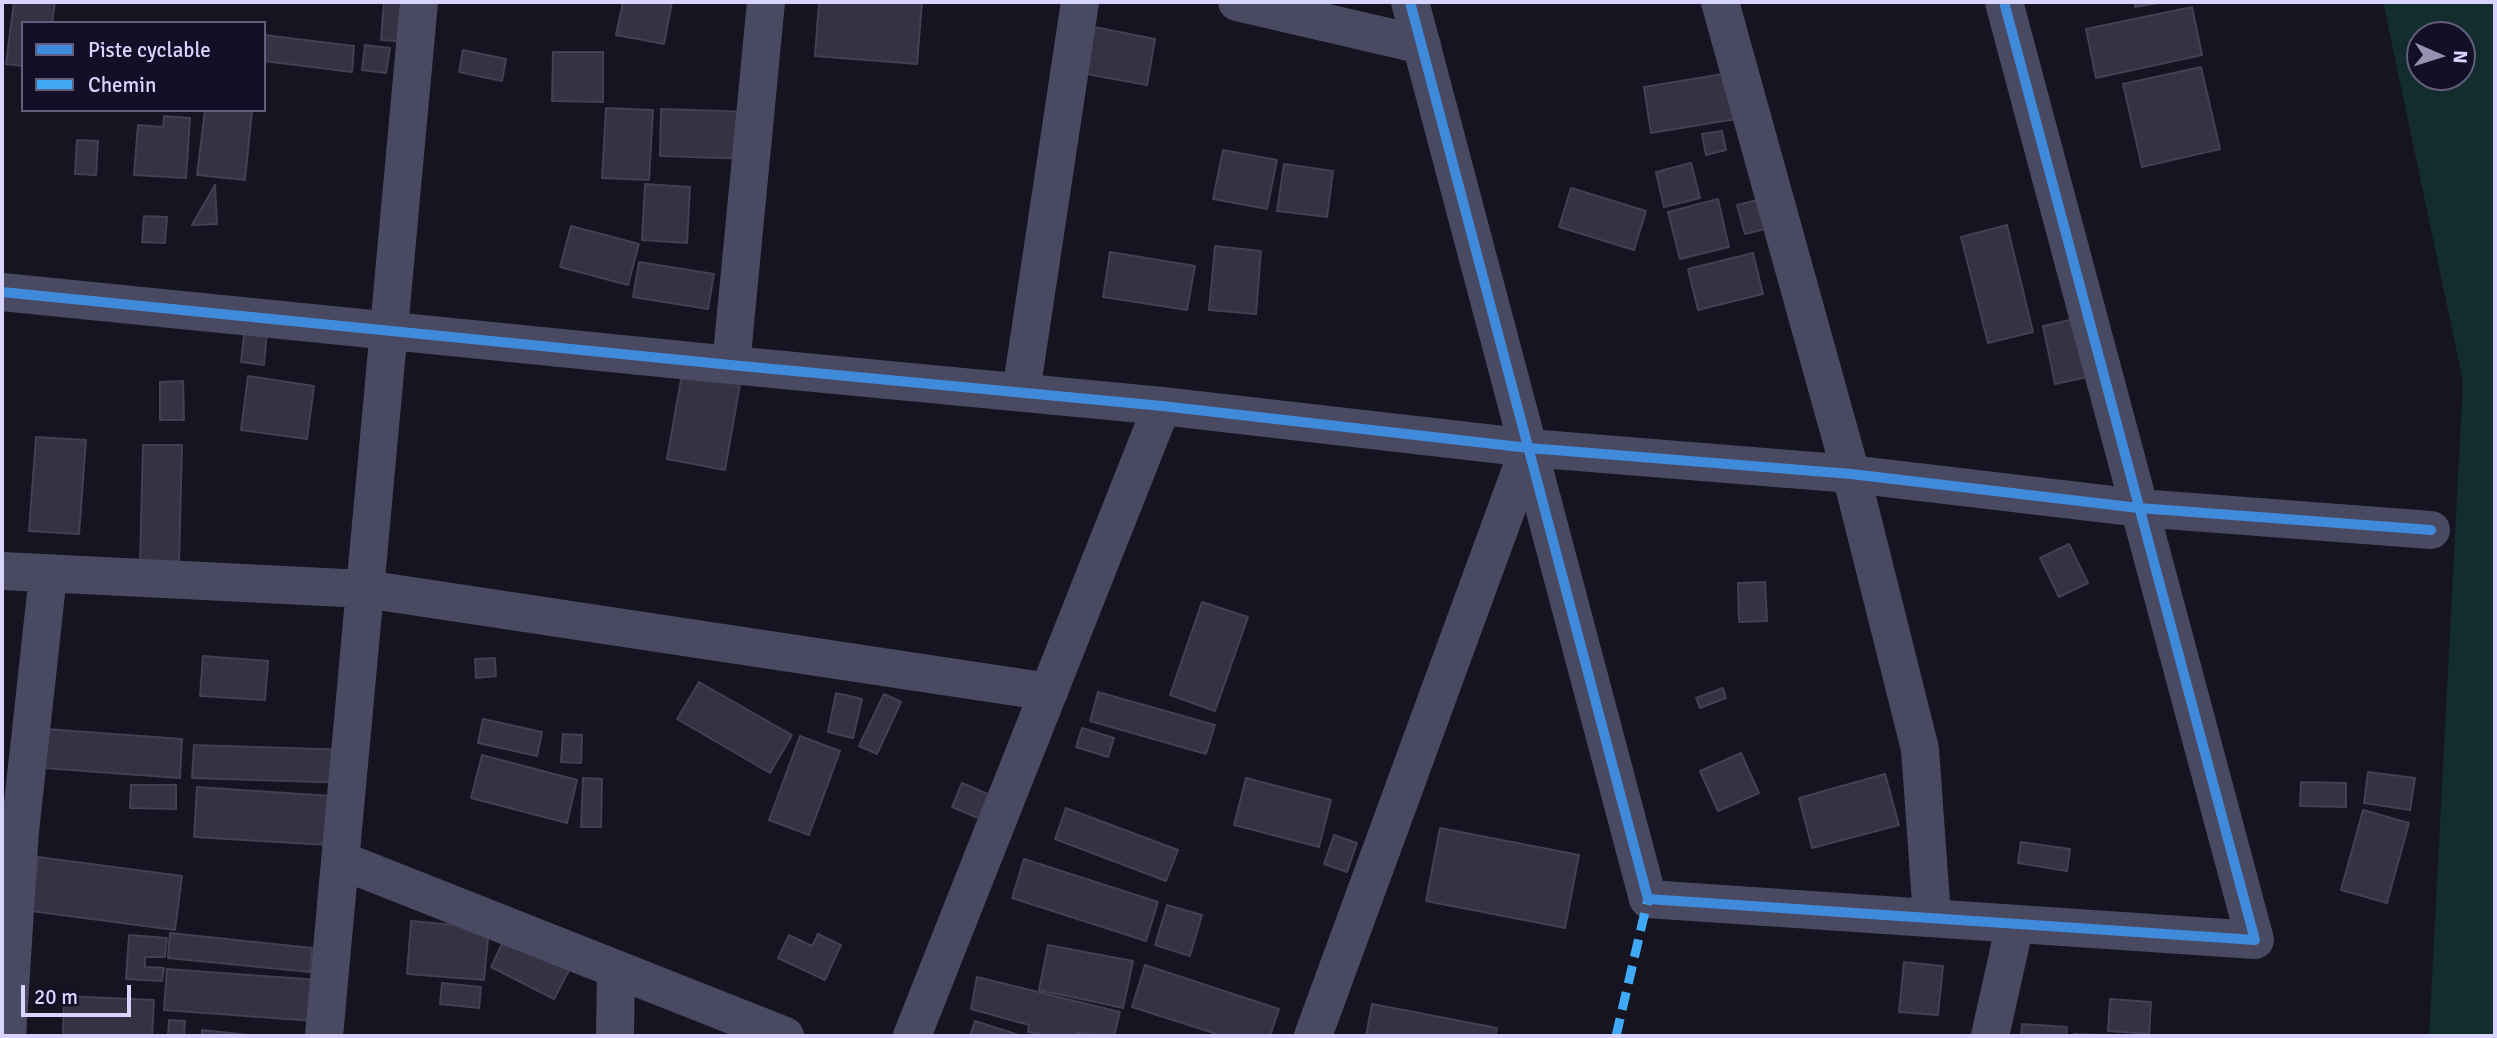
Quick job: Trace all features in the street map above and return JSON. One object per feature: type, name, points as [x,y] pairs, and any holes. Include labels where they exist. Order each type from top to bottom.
[{"type":"street","points":[[324,1036],[419,2]]},
{"type":"street","points":[[731,365],[766,2]]},
{"type":"street","points":[[1021,392],[1080,2]]},
{"type":"street","points":[[1237,2],[1422,45]]},
{"type":"street","points":[[1410,2],[1648,899],[2255,940],[2004,2]]},
{"type":"street","points":[[1720,2],[1851,474],[1920,749],[1932,917]]},
{"type":"street","points":[[2,292],[1162,406],[1529,448],[1851,474],[2139,508],[2431,530]]},
{"type":"street","points":[[912,1036],[1162,406]]},
{"type":"street","points":[[1313,1036],[1529,448]]},
{"type":"street","points":[[2,571],[365,589],[1049,692]]},
{"type":"street","points":[[7,1036],[11,830],[48,575]]},
{"type":"street","points":[[340,860],[785,1036]]},
{"type":"street","points":[[1990,1036],[2015,924]]},
{"type":"street","points":[[615,1036],[616,970]]},
{"type":"green space","points":[[2383,2],[2495,2],[2495,1036],[2429,1036],[2463,381]]},
{"type":"building","points":[[14,2],[55,2],[52,21],[21,21],[21,66],[6,64]]},
{"type":"building","points":[[384,2],[426,2],[423,43],[381,40]]},
{"type":"building","points":[[623,2],[672,2],[664,44],[616,35]]},
{"type":"building","points":[[819,2],[922,2],[917,64],[815,56]]},
{"type":"building","points":[[2135,2],[2164,2],[2135,7]]},
{"type":"building","points":[[2192,7],[2202,55],[2096,78],[2086,29]]},
{"type":"building","points":[[1089,26],[1155,39],[1147,85],[1081,73]]},
{"type":"building","points":[[266,35],[354,46],[352,72],[266,61]]},
{"type":"building","points":[[365,45],[390,48],[386,73],[362,70]]},
{"type":"building","points":[[463,50],[506,59],[502,81],[459,72]]},
{"type":"building","points":[[553,52],[603,52],[603,102],[552,101]]},
{"type":"building","points":[[2201,67],[2220,149],[2142,167],[2123,84]]},
{"type":"building","points":[[1747,70],[1754,116],[1651,133],[1644,87]]},
{"type":"building","points":[[606,108],[653,110],[649,180],[602,178]]},
{"type":"building","points":[[661,109],[752,112],[750,159],[660,156]]},
{"type":"building","points":[[205,112],[252,112],[245,180],[197,175]]},
{"type":"building","points":[[164,116],[190,118],[186,178],[134,175],[138,125],[163,127]]},
{"type":"building","points":[[1722,131],[1726,150],[1706,155],[1702,134]]},
{"type":"building","points":[[77,140],[98,141],[96,175],[75,174]]},
{"type":"building","points":[[1223,150],[1277,160],[1267,209],[1213,199]]},
{"type":"building","points":[[1691,163],[1700,198],[1664,207],[1656,172]]},
{"type":"building","points":[[1284,164],[1333,171],[1327,217],[1277,211]]},
{"type":"building","points":[[645,184],[690,187],[687,243],[642,240]]},
{"type":"building","points":[[215,185],[217,224],[192,225]]},
{"type":"building","points":[[1571,188],[1646,211],[1634,250],[1559,227]]},
{"type":"building","points":[[1777,195],[1785,224],[1745,234],[1737,205]]},
{"type":"building","points":[[1718,199],[1729,247],[1680,259],[1668,212]]},
{"type":"building","points":[[144,216],[167,217],[165,243],[142,242]]},
{"type":"building","points":[[2007,225],[2033,332],[1988,343],[1961,237]]},
{"type":"building","points":[[571,226],[639,244],[628,285],[560,267]]},
{"type":"building","points":[[1215,246],[1261,251],[1256,314],[1209,310]]},
{"type":"building","points":[[1110,252],[1195,266],[1187,310],[1103,297]]},
{"type":"building","points":[[1753,253],[1763,294],[1698,310],[1688,269]]},
{"type":"building","points":[[639,262],[714,274],[708,309],[633,297]]},
{"type":"building","points":[[246,316],[268,319],[264,365],[241,362]]},
{"type":"building","points":[[2079,318],[2092,376],[2055,384],[2043,326]]},
{"type":"building","points":[[682,374],[740,384],[725,470],[667,459]]},
{"type":"building","points":[[248,376],[314,386],[307,439],[241,430]]},
{"type":"building","points":[[183,381],[184,420],[160,420],[160,382]]},
{"type":"building","points":[[36,437],[86,440],[79,534],[29,531]]},
{"type":"building","points":[[143,445],[182,445],[179,565],[140,564]]},
{"type":"building","points":[[2069,544],[2088,583],[2059,597],[2040,558]]},
{"type":"building","points":[[1765,582],[1767,621],[1739,622],[1738,583]]},
{"type":"building","points":[[1202,602],[1248,617],[1215,711],[1170,695]]},
{"type":"building","points":[[203,656],[268,661],[265,700],[200,696]]},
{"type":"building","points":[[495,658],[496,676],[476,678],[475,659]]},
{"type":"building","points":[[699,682],[792,735],[770,773],[677,719]]},
{"type":"building","points":[[1723,688],[1726,698],[1700,708],[1696,698]]},
{"type":"building","points":[[1098,692],[1215,725],[1206,754],[1090,721]]},
{"type":"building","points":[[836,693],[862,699],[853,738],[828,732]]},
{"type":"building","points":[[884,694],[901,702],[877,754],[859,746]]},
{"type":"building","points":[[483,719],[542,732],[537,756],[478,743]]},
{"type":"building","points":[[1082,728],[1114,738],[1108,757],[1076,747]]},
{"type":"building","points":[[46,729],[182,739],[180,778],[43,768]]},
{"type":"building","points":[[563,734],[582,735],[581,763],[561,762]]},
{"type":"building","points":[[800,736],[840,751],[809,835],[769,820]]},
{"type":"building","points":[[194,745],[351,750],[350,783],[192,778]]},
{"type":"building","points":[[1741,753],[1759,793],[1718,811],[1700,771]]},
{"type":"building","points":[[482,755],[577,780],[567,823],[471,798]]},
{"type":"building","points":[[2368,772],[2415,778],[2410,810],[2364,803]]},
{"type":"building","points":[[1885,774],[1899,825],[1812,848],[1799,798]]},
{"type":"building","points":[[583,778],[602,779],[601,827],[581,827]]},
{"type":"building","points":[[1246,778],[1331,800],[1319,847],[1234,825]]},
{"type":"building","points":[[2301,782],[2346,783],[2346,807],[2300,806]]},
{"type":"building","points":[[962,783],[997,798],[987,822],[952,807]]},
{"type":"building","points":[[131,785],[176,785],[176,809],[130,808]]},
{"type":"building","points":[[197,787],[347,797],[344,846],[194,837]]},
{"type":"building","points":[[1066,808],[1178,850],[1166,881],[1055,839]]},
{"type":"building","points":[[2363,810],[2409,823],[2387,903],[2341,890]]},
{"type":"building","points":[[1440,828],[1579,855],[1565,928],[1426,901]]},
{"type":"building","points":[[1334,835],[1357,843],[1347,872],[1324,864]]},
{"type":"building","points":[[2021,842],[2070,849],[2067,871],[2018,863]]},
{"type":"building","points":[[38,857],[182,876],[175,930],[31,911]]},
{"type":"building","points":[[1024,859],[1158,902],[1146,941],[1012,898]]},
{"type":"building","points":[[1167,905],[1202,915],[1190,956],[1155,945]]},
{"type":"building","points":[[411,921],[489,928],[484,980],[407,974]]},
{"type":"building","points":[[512,923],[577,955],[554,999],[491,967]]},
{"type":"building","points":[[170,933],[312,948],[310,972],[168,958]]},
{"type":"building","points":[[818,934],[841,945],[825,980],[778,958],[789,935],[812,946]]},
{"type":"building","points":[[129,935],[167,938],[165,957],[145,957],[145,967],[164,968],[162,981],[126,979]]},
{"type":"building","points":[[1048,945],[1133,961],[1123,1008],[1039,990]]},
{"type":"building","points":[[1904,962],[1943,966],[1938,1015],[1899,1012]]},
{"type":"building","points":[[1145,965],[1279,1009],[1270,1036],[1223,1036],[1132,1007]]},
{"type":"building","points":[[167,969],[318,980],[314,1021],[164,1010]]},
{"type":"building","points":[[977,977],[1120,1012],[1114,1036],[1077,1033],[1077,1036],[1052,1036],[1028,1032],[1029,1025],[971,1009]]},
{"type":"building","points":[[442,983],[481,987],[479,1008],[440,1004]]},
{"type":"building","points":[[64,996],[154,1000],[152,1036],[63,1036]]},
{"type":"building","points":[[2110,999],[2151,1002],[2149,1034],[2108,1031]]},
{"type":"building","points":[[1372,1004],[1497,1028],[1495,1036],[1366,1036]]},
{"type":"building","points":[[169,1020],[185,1021],[184,1036],[168,1036]]},
{"type":"building","points":[[975,1021],[1022,1036],[970,1036]]},
{"type":"building","points":[[2022,1024],[2067,1027],[2066,1036],[2021,1036]]},
{"type":"building","points":[[202,1030],[258,1036],[202,1036]]},
{"type":"building","points":[[2102,1035],[2102,1036],[2074,1036]]},
{"type":"marked path","points":[[1616,1036],[1648,899]]},
{"type":"cycle path","points":[[1410,2],[1648,899],[2255,940],[2004,2]]},
{"type":"cycle path","points":[[2,292],[1162,406],[1529,448],[1851,474],[2139,508],[2431,530]]}]
